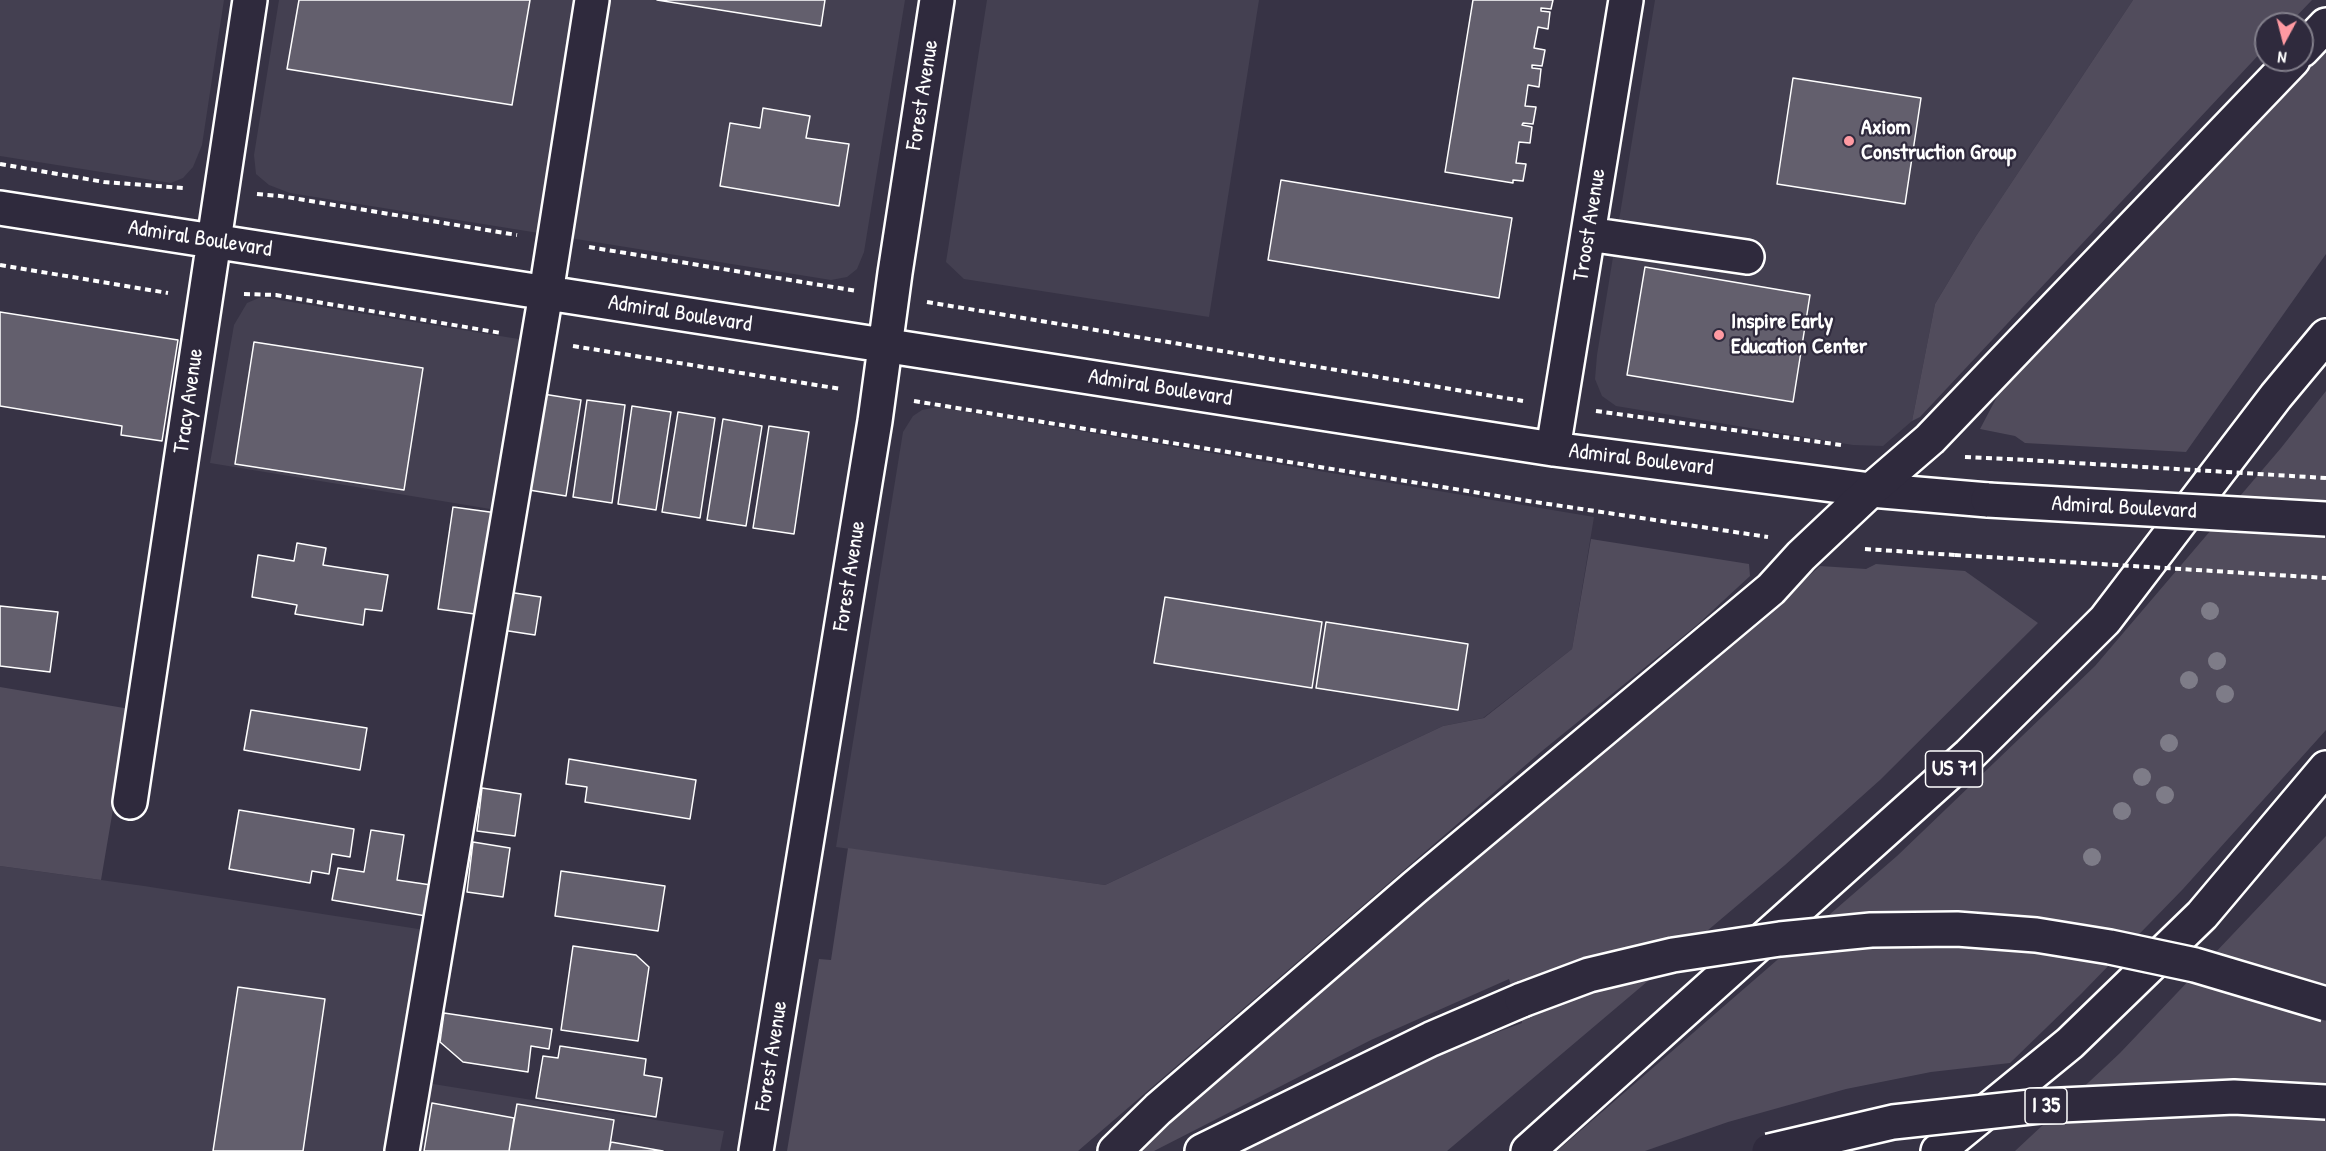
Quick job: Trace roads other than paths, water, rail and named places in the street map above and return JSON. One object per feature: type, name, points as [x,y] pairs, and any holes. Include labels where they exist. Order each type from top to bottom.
[{"type":"main road","name":"Tracy Avenue","points":[[130,802],[250,0]]},
{"type":"main road","points":[[402,1151],[546,293],[592,0]]},
{"type":"main road","name":"Forest Avenue","points":[[756,1151],[879,395],[938,0]]},
{"type":"main road","name":"Troost Avenue","points":[[1553,449],[1626,0]]},
{"type":"main road","points":[[2314,38],[2326,25]]},
{"type":"main road","points":[[1115,1151],[1158,1109],[1415,887],[1771,589],[1871,490],[1916,452],[2280,72]]},
{"type":"main road","name":"Admiral Boulevard","points":[[0,208],[1553,449],[1871,490],[1988,500],[2326,519]]},
{"type":"main road","points":[[1588,234],[1747,257]]},
{"type":"main road","name":"US 71","points":[[1528,1151],[1969,755],[2105,620],[2276,396],[2326,336]]},
{"type":"main road","points":[[1938,1151],[2070,1043],[2202,915],[2326,768]]},
{"type":"main road","points":[[1202,1151],[1431,1039],[1522,1000],[1589,975],[1672,955],[1780,939],[1871,930],[1957,929],[2036,935],[2110,947],[2195,965],[2326,1004]]},
{"type":"main road","name":"I 35","points":[[1769,1151],[1893,1122],[2040,1106],[2234,1097],[2326,1102]]},
{"type":"place","name":"Axiom Construction Group","points":[[1849,141]]},
{"type":"place","name":"Inspire Early Education Center","points":[[1719,335]]}]
